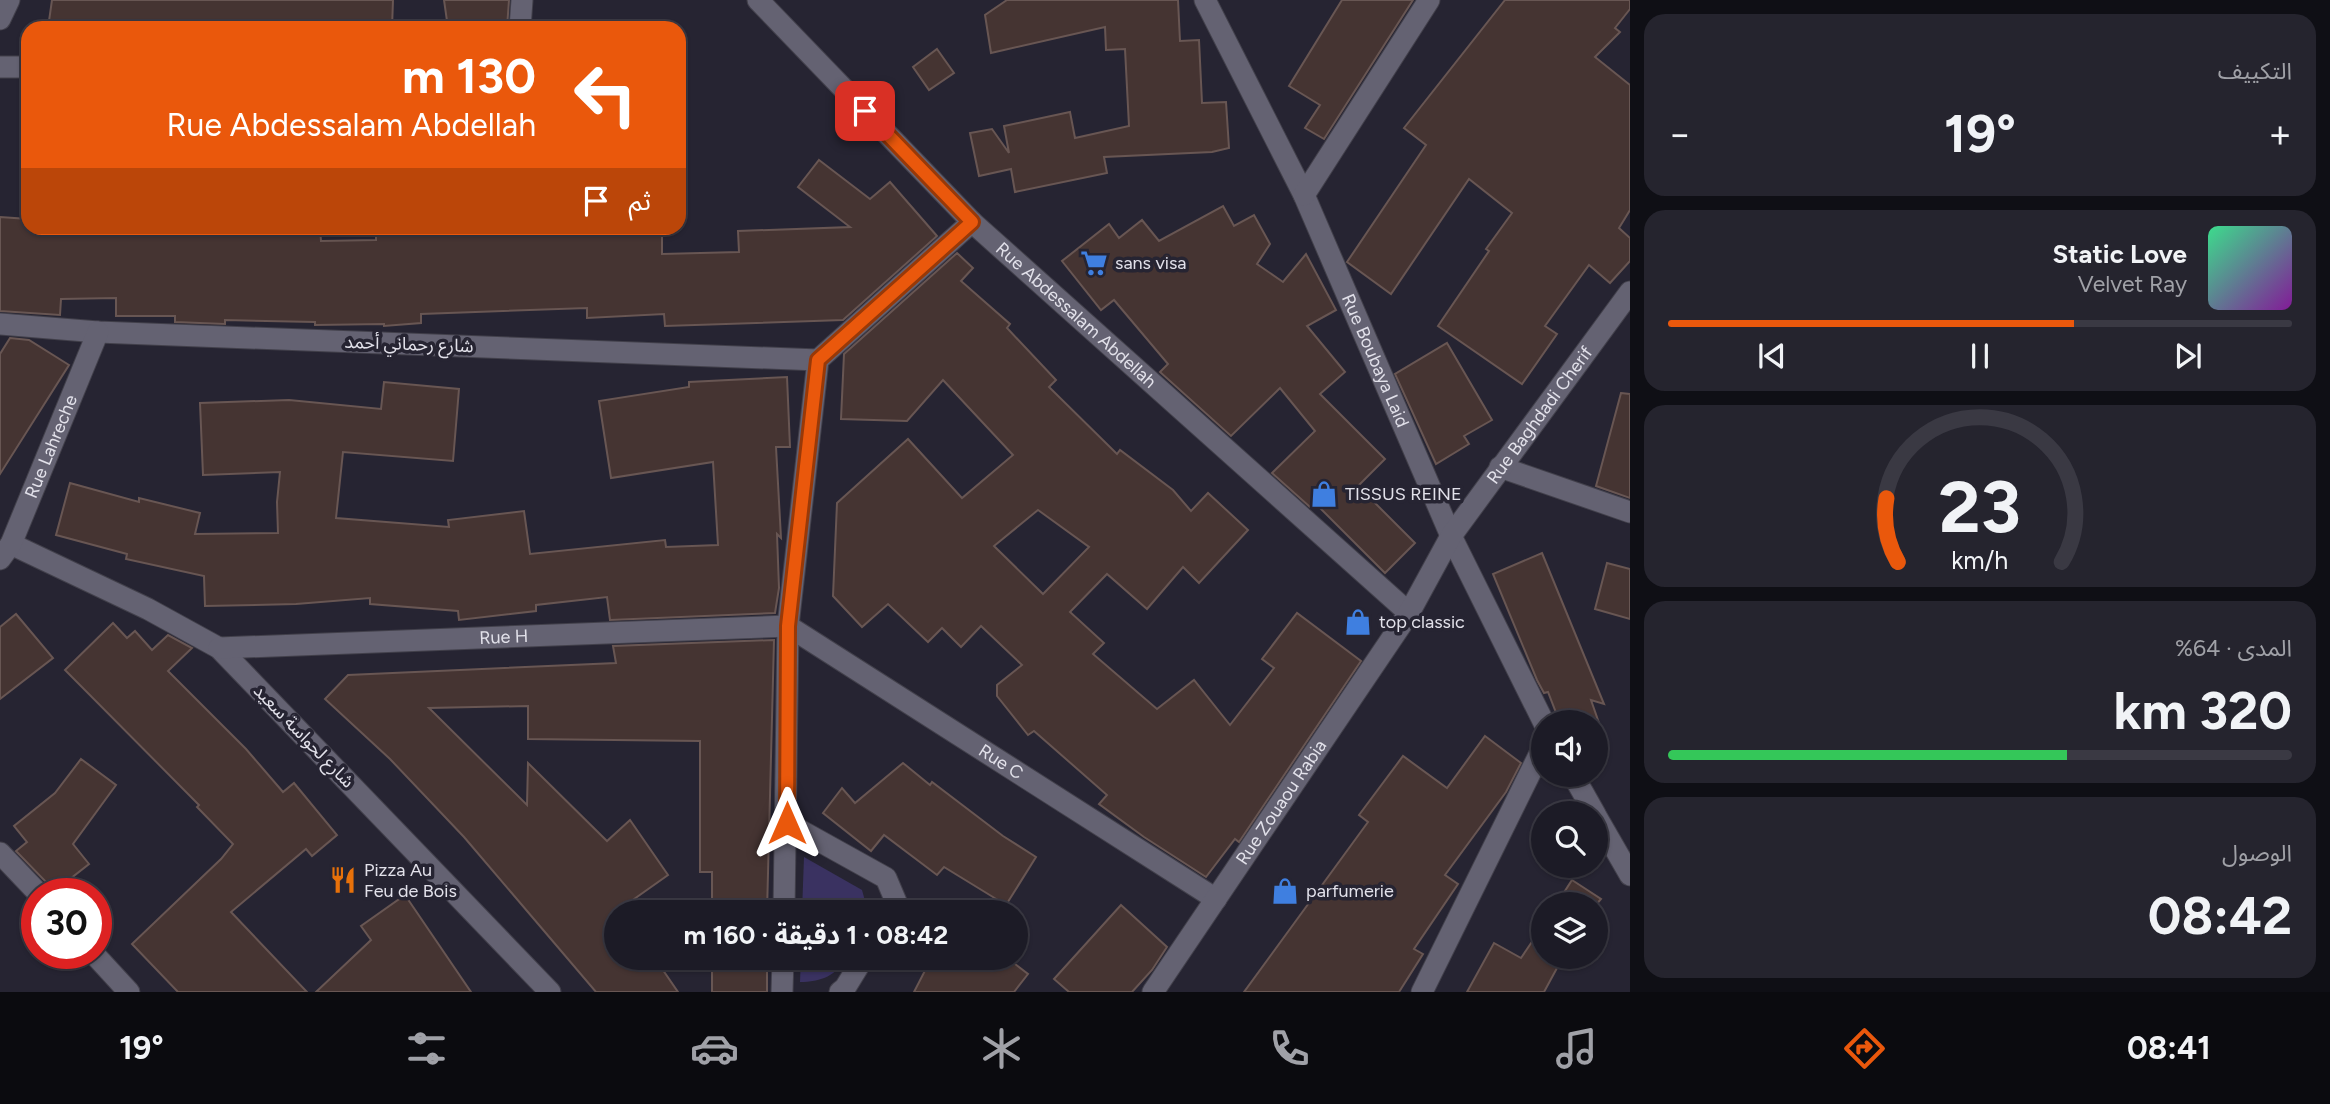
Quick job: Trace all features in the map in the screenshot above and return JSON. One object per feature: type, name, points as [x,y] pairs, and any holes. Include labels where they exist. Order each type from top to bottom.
[{"type":"street","points":[[0,19],[9,0]]},
{"type":"street","points":[[520,21],[522,0]]},
{"type":"street","name":"Rue Abdessalam Abdellah","points":[[758,0],[972,222],[1409,613]]},
{"type":"street","name":"Rue Boubaya Laid","points":[[1205,0],[1304,195],[1451,537],[1538,710]]},
{"type":"street","points":[[1304,195],[1429,0]]},
{"type":"street","points":[[0,67],[21,67]]},
{"type":"street","points":[[784,900],[788,626],[818,360],[972,222]]},
{"type":"street","name":"Rue Baghdadi Cherif","points":[[1409,613],[1451,537],[1630,292]]},
{"type":"street","name":"شارع رحماني أحمد","points":[[0,324],[98,332],[818,360]]},
{"type":"street","name":"Rue Lahreche","points":[[5,551],[98,332]]},
{"type":"street","points":[[1500,467],[1630,512]]},
{"type":"street","name":"شارع لحواسة سعيد","points":[[5,551],[148,609],[219,648],[550,992]]},
{"type":"street","name":"Rue Zouaou Rabia","points":[[1153,992],[1409,613]]},
{"type":"street","name":"Rue H","points":[[219,648],[788,626]]},
{"type":"street","name":"Rue C","points":[[788,626],[1216,899]]},
{"type":"street","points":[[1422,992],[1531,771]]},
{"type":"street","points":[[787,823],[886,878],[895,900]]},
{"type":"street","points":[[1608,837],[1630,875]]},
{"type":"street","points":[[0,853],[24,878]]},
{"type":"street","points":[[108,969],[129,992]]},
{"type":"street","points":[[782,992],[783,970]]},
{"type":"street","points":[[840,992],[856,970]]},
{"type":"shaded area","points":[[804,857],[862,890],[865,900],[802,900]]},
{"type":"shaded area","points":[[800,970],[837,970],[827,977],[800,982]]},
{"type":"building","points":[[52,0],[393,0],[392,21],[49,21]]},
{"type":"building","points":[[444,0],[509,0],[508,21],[447,21]]},
{"type":"building","points":[[1007,0],[1178,0],[1180,41],[1199,40],[1202,103],[1226,102],[1229,148],[1212,152],[1104,157],[1107,173],[1015,192],[1011,169],[979,176],[970,133],[992,129],[1009,153],[1004,126],[1070,112],[1075,138],[1129,126],[1125,49],[1106,50],[1105,27],[991,53],[985,15]]},
{"type":"building","points":[[1342,0],[1413,0],[1324,139],[1305,128],[1320,105],[1289,86]]},
{"type":"building","points":[[1505,0],[1630,0],[1630,9],[1615,28],[1620,32],[1595,57],[1630,85],[1630,210],[1619,228],[1630,238],[1630,261],[1610,283],[1589,265],[1545,326],[1557,334],[1522,384],[1438,326],[1512,213],[1469,179],[1391,294],[1347,262],[1426,145],[1404,128]]},
{"type":"building","points":[[937,49],[954,73],[929,90],[913,67]]},
{"type":"building","points":[[819,160],[870,199],[890,182],[937,236],[843,320],[665,326],[664,314],[587,318],[587,308],[421,314],[421,323],[384,326],[225,320],[225,324],[175,322],[175,316],[116,316],[116,298],[61,299],[60,315],[0,311],[0,217],[21,218],[21,235],[321,235],[321,241],[376,240],[376,235],[662,235],[662,254],[739,252],[738,231],[850,227],[798,187]]},
{"type":"building","points":[[1223,206],[1234,226],[1254,215],[1270,244],[1257,264],[1283,282],[1306,254],[1336,310],[1307,326],[1345,372],[1320,394],[1385,459],[1358,486],[1415,543],[1385,573],[1314,502],[1310,507],[1272,473],[1315,431],[1280,388],[1231,436],[1160,372],[1168,364],[1114,300],[1101,310],[1062,261],[1109,224],[1119,238],[1142,220],[1159,241]]},
{"type":"building","points":[[957,253],[973,268],[961,281],[1010,324],[1007,328],[1056,380],[1049,387],[1117,454],[1120,450],[1173,490],[1191,511],[1208,493],[1248,530],[1199,583],[1183,567],[1147,609],[1107,574],[1070,612],[1104,643],[1093,654],[1157,709],[1194,680],[1230,725],[1274,668],[1262,659],[1297,613],[1361,661],[1239,842],[1235,839],[1206,877],[1099,804],[1107,795],[1034,731],[1028,735],[997,696],[997,685],[1022,665],[981,626],[961,647],[942,628],[928,642],[888,604],[862,627],[833,596],[837,503],[908,439],[962,498],[1013,455],[943,380],[907,421],[841,419],[844,354]],"holes":[[[1038,510],[1089,547],[1043,594],[994,546]]]},
{"type":"building","points":[[10,338],[29,340],[69,365],[0,474],[0,354]]},
{"type":"building","points":[[1447,343],[1492,420],[1464,436],[1469,444],[1436,464],[1395,374]]},
{"type":"building","points":[[787,377],[790,447],[776,447],[781,538],[777,534],[779,588],[775,613],[610,620],[607,597],[536,605],[536,611],[459,620],[458,611],[370,604],[370,598],[296,604],[205,606],[204,576],[126,559],[127,554],[56,535],[70,483],[139,502],[139,498],[200,513],[195,534],[278,533],[280,472],[203,475],[200,403],[289,400],[381,409],[384,382],[459,389],[453,461],[343,452],[336,518],[449,527],[448,520],[524,511],[530,554],[665,540],[666,547],[718,545],[713,462],[611,478],[599,401],[689,387],[689,382]]},
{"type":"building","points":[[1621,393],[1630,394],[1630,498],[1596,486]]},
{"type":"building","points":[[1542,553],[1604,704],[1591,700],[1594,710],[1555,710],[1548,692],[1544,693],[1537,680],[1493,574]]},
{"type":"building","points":[[1607,563],[1630,569],[1630,619],[1595,609]]},
{"type":"building","points":[[16,614],[53,658],[0,699],[0,627]]},
{"type":"building","points":[[113,623],[127,638],[135,631],[152,650],[168,635],[192,648],[168,671],[246,749],[283,792],[294,783],[337,835],[312,856],[306,849],[231,912],[307,992],[178,992],[132,944],[221,859],[233,844],[197,807],[199,805],[65,670]]},
{"type":"building","points":[[774,640],[767,900],[712,900],[712,872],[700,872],[700,741],[528,739],[528,706],[429,708],[527,805],[528,763],[607,841],[630,820],[668,875],[633,900],[604,900],[604,970],[663,970],[678,992],[596,992],[464,837],[390,759],[325,699],[348,675],[616,663],[613,646]]},
{"type":"building","points":[[1485,736],[1521,763],[1506,792],[1445,875],[1458,884],[1414,949],[1423,954],[1399,992],[1244,992],[1368,822],[1359,815],[1403,756],[1447,788]]},
{"type":"building","points":[[81,759],[116,785],[73,844],[89,864],[71,878],[42,878],[16,851],[27,842],[14,826],[55,793]]},
{"type":"building","points":[[903,763],[930,785],[932,782],[1003,836],[1036,857],[1009,900],[998,900],[944,867],[937,875],[884,835],[871,851],[823,813],[842,788],[855,803]]},
{"type":"building","points":[[1572,880],[1590,892],[1564,892]]},
{"type":"building","points":[[405,895],[471,992],[316,992],[371,940],[361,926]]},
{"type":"building","points":[[1121,905],[1167,947],[1152,970],[1132,992],[1069,992],[1054,979]]},
{"type":"building","points":[[1494,943],[1521,958],[1531,943],[1531,969],[1556,969],[1544,992],[1467,992]]},
{"type":"building","points":[[712,970],[767,970],[767,992],[712,992]]},
{"type":"building","points":[[925,970],[1023,970],[1028,974],[1014,992],[914,992]]},
{"type":"place","name":"sans visa","points":[[1094,263]]},
{"type":"place","name":"TISSUS REINE","points":[[1324,494]]},
{"type":"place","name":"top classic","points":[[1358,622]]},
{"type":"place","name":"Pizza Au Feu de Bois","points":[[343,880]]},
{"type":"place","name":"parfumerie","points":[[1285,891]]},
{"type":"route","points":[[787,823],[788,626],[818,360],[972,222],[865,111]]}]
